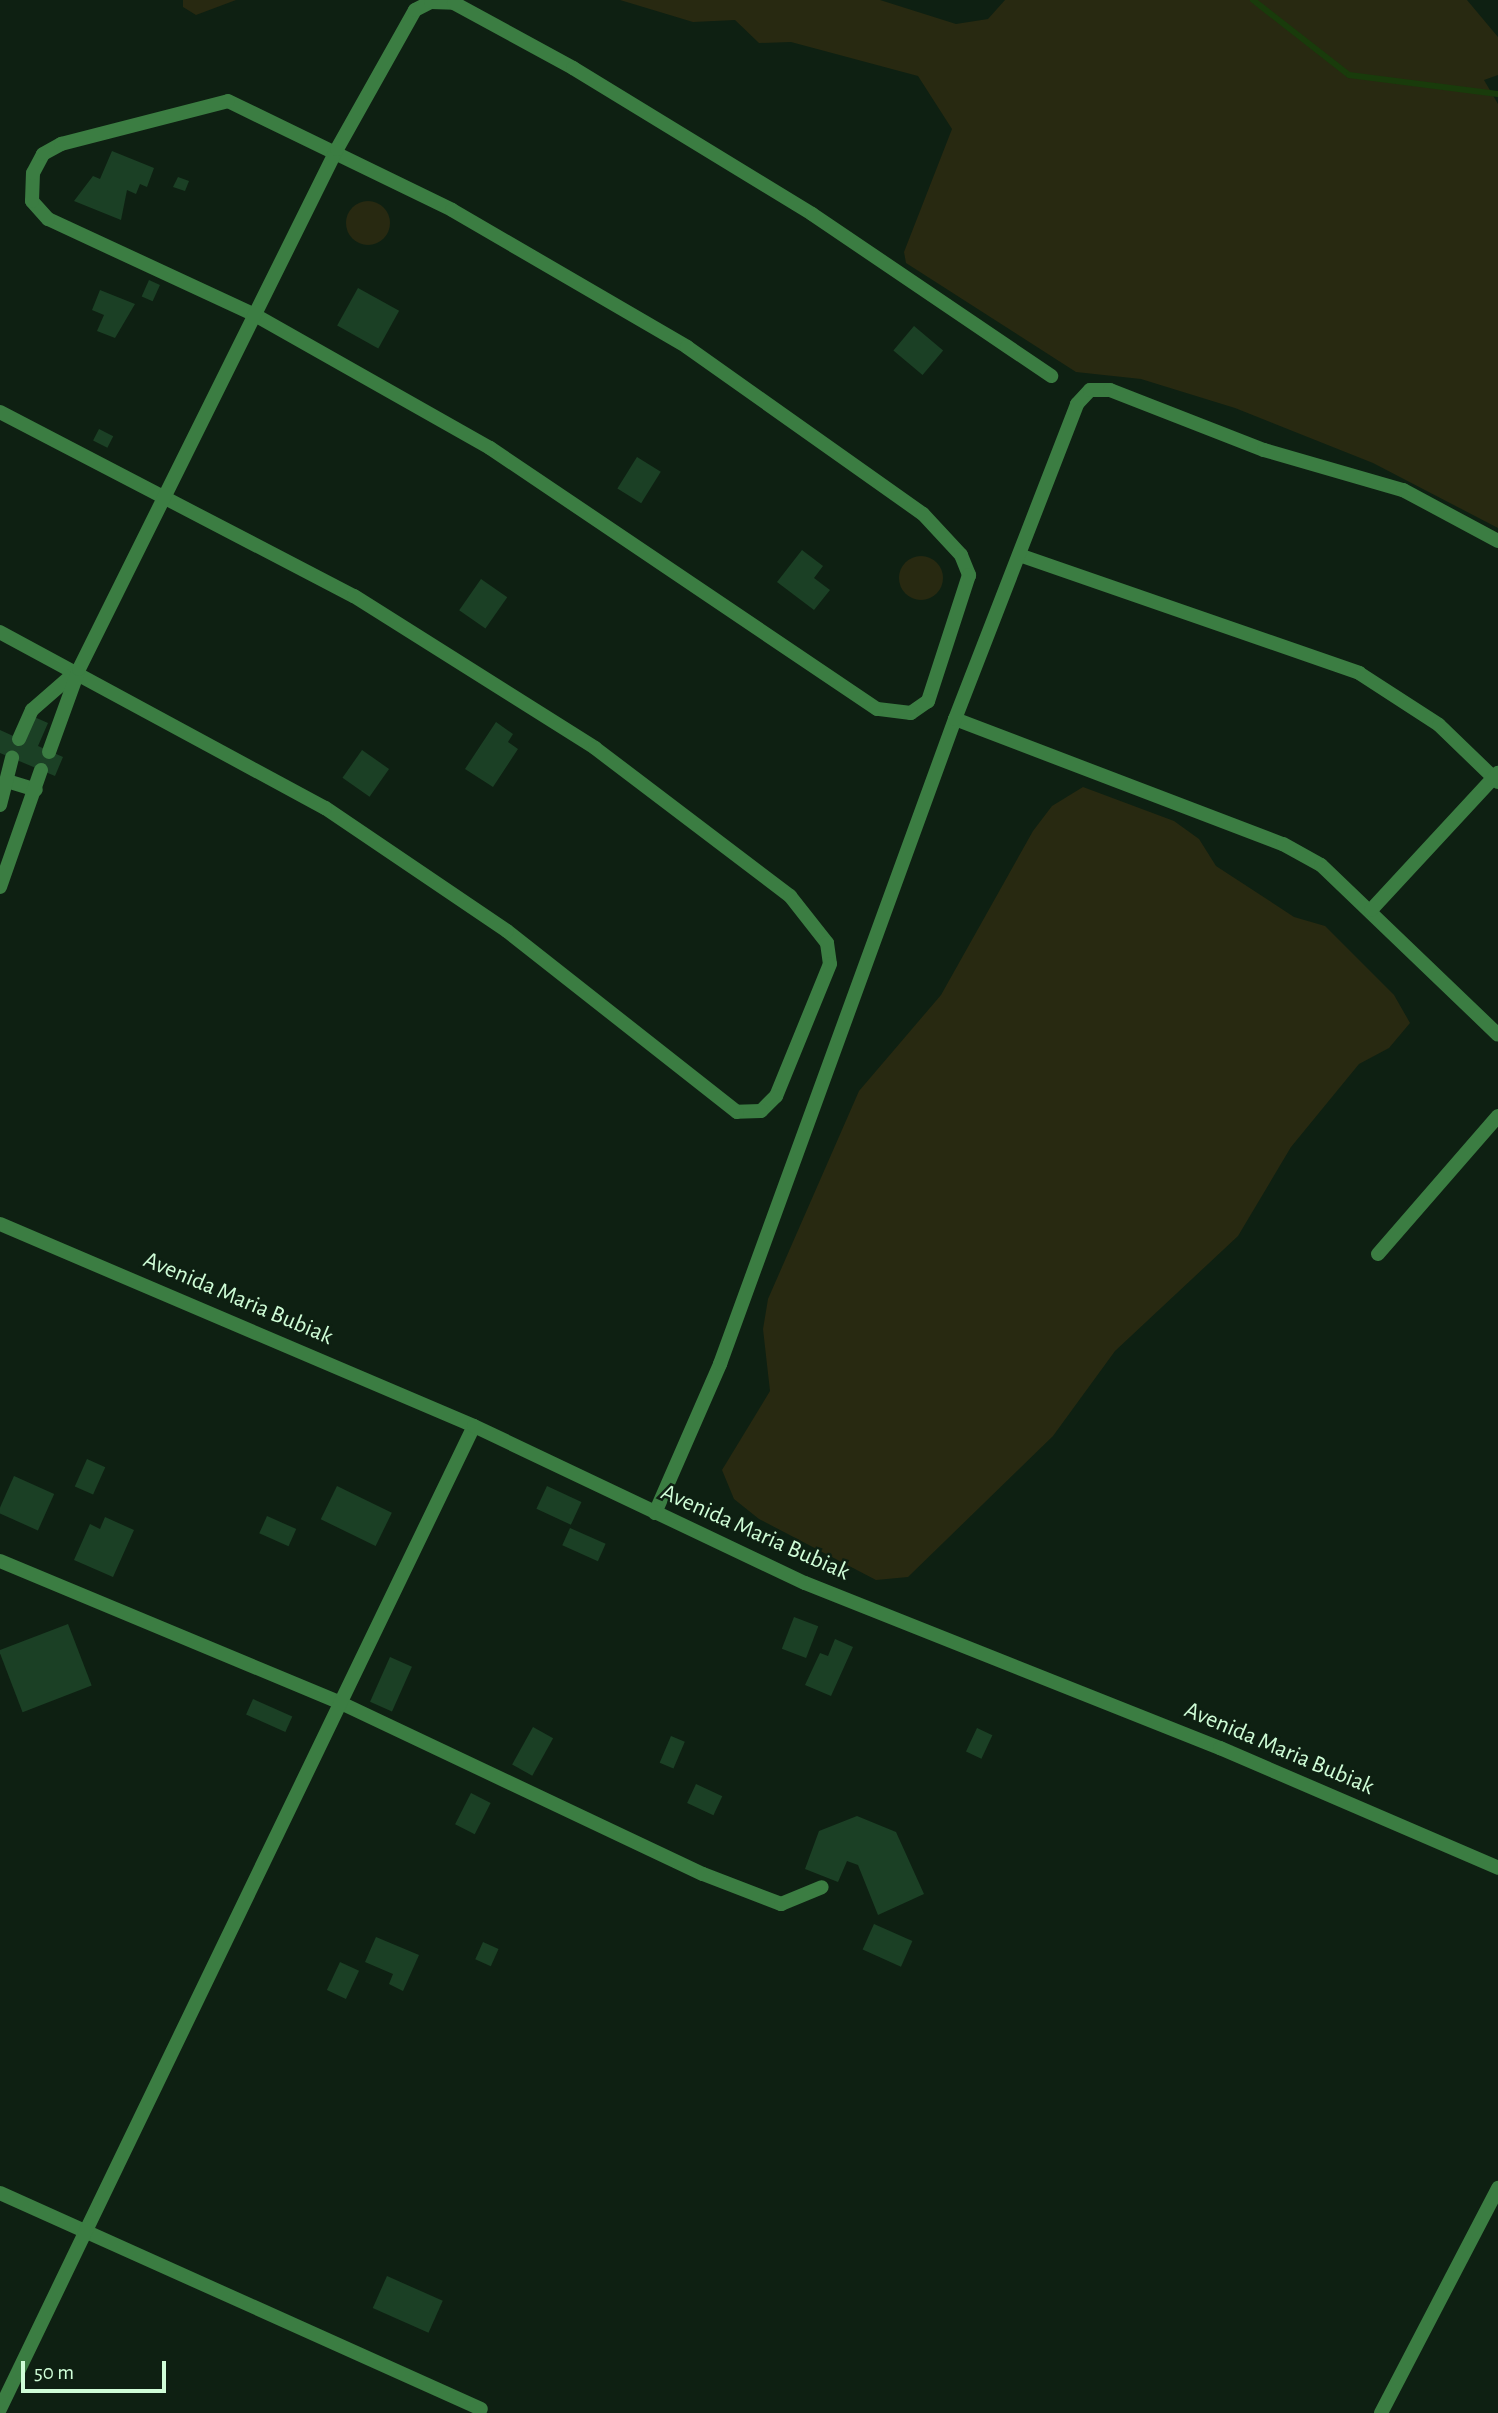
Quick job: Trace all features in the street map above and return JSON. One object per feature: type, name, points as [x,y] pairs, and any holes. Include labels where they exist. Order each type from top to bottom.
[{"type":"street","points":[[49,752],[79,669],[337,149],[415,10],[431,2],[454,3],[812,214],[1051,376]]},
{"type":"street","points":[[228,101],[337,149],[687,347],[923,514],[961,555],[969,575],[928,701],[911,713],[894,713],[864,702],[713,593],[491,448],[255,315],[48,219],[32,201],[33,173],[43,154],[61,144],[228,101]]},
{"type":"street","points":[[655,1513],[720,1364],[955,719],[1022,556],[1077,404],[1090,390],[1100,389],[1264,450],[1403,490],[1498,541]]},
{"type":"street","points":[[0,412],[166,494],[354,596],[595,748],[790,896],[828,943],[830,964],[776,1096],[761,1111],[737,1112],[507,931],[326,808],[79,669],[0,632]]},
{"type":"street","points":[[1022,556],[1359,673],[1439,726],[1496,778],[1371,911]]},
{"type":"street","points":[[19,739],[32,710],[79,669]]},
{"type":"street","points":[[955,719],[1283,844],[1321,865],[1498,1035]]},
{"type":"street","points":[[0,805],[12,758]]},
{"type":"street","points":[[0,887],[41,770]]},
{"type":"street","points":[[8,781],[36,790]]},
{"type":"street","points":[[1378,1254],[1498,1116]]},
{"type":"street","name":"Avenida Maria Bubiak","points":[[0,1224],[474,1426],[805,1583],[1220,1748],[1498,1868]]},
{"type":"street","points":[[0,2409],[343,1704],[474,1426]]},
{"type":"street","points":[[0,1561],[343,1704],[702,1874],[781,1904],[822,1887]]},
{"type":"street","points":[[1381,2413],[1498,2188]]},
{"type":"street","points":[[0,2193],[481,2409]]},
{"type":"green space","points":[[183,0],[236,0],[196,15],[183,7]]},
{"type":"green space","points":[[620,0],[880,0],[956,24],[988,19],[1005,0],[1467,0],[1498,37],[1498,75],[1484,80],[1498,104],[1498,528],[1373,463],[1235,408],[1141,379],[1076,372],[906,263],[904,252],[952,129],[918,76],[791,42],[759,43],[735,20],[693,22]]},
{"type":"green space","points":[[368,201],[377,202],[384,207],[389,214],[389,232],[384,239],[377,244],[368,245],[359,244],[352,239],[347,232],[346,223],[347,214],[352,207],[359,202]]},
{"type":"green space","points":[[921,556],[930,557],[937,562],[942,569],[942,587],[937,594],[930,599],[921,600],[912,599],[905,594],[900,587],[899,578],[900,569],[905,562],[912,557]]},
{"type":"green space","points":[[1083,787],[1174,821],[1199,839],[1216,866],[1294,917],[1325,926],[1394,995],[1410,1023],[1389,1048],[1359,1064],[1291,1147],[1238,1236],[1115,1351],[1053,1436],[908,1577],[876,1580],[759,1519],[734,1499],[722,1470],[770,1391],[763,1329],[768,1299],[859,1091],[941,995],[1033,831],[1052,806]]},
{"type":"building","points":[[112,151],[154,168],[147,187],[140,184],[136,194],[127,190],[121,220],[74,201],[93,176],[100,179]]},
{"type":"building","points":[[178,177],[189,181],[185,191],[173,187]]},
{"type":"building","points":[[149,280],[160,285],[153,301],[142,296]]},
{"type":"building","points":[[358,288],[399,311],[378,348],[337,326]]},
{"type":"building","points":[[100,290],[135,304],[115,338],[97,331],[104,315],[92,310]]},
{"type":"building","points":[[914,326],[943,350],[923,375],[893,351]]},
{"type":"building","points":[[99,429],[113,436],[107,448],[93,441]]},
{"type":"building","points":[[637,457],[661,472],[641,503],[617,488]]},
{"type":"building","points":[[802,550],[823,566],[814,578],[830,590],[814,610],[777,582]]},
{"type":"building","points":[[481,579],[507,597],[485,628],[459,610]]},
{"type":"building","points":[[32,716],[48,723],[38,746],[63,757],[55,776],[0,753],[0,730],[22,740]]},
{"type":"building","points":[[496,722],[513,734],[508,742],[518,749],[493,787],[465,769]]},
{"type":"building","points":[[362,750],[389,769],[370,797],[342,778]]},
{"type":"building","points":[[87,1459],[105,1467],[93,1495],[75,1486]]},
{"type":"building","points":[[14,1476],[54,1494],[38,1530],[0,1514],[0,1507]]},
{"type":"building","points":[[337,1486],[392,1513],[376,1546],[321,1519]]},
{"type":"building","points":[[547,1486],[581,1502],[571,1525],[536,1509]]},
{"type":"building","points":[[267,1516],[296,1529],[289,1546],[259,1533]]},
{"type":"building","points":[[105,1517],[134,1530],[113,1577],[74,1560],[90,1524],[100,1529]]},
{"type":"building","points":[[570,1528],[606,1544],[598,1561],[562,1545]]},
{"type":"building","points":[[794,1617],[818,1626],[806,1658],[782,1649]]},
{"type":"building","points":[[68,1624],[92,1686],[23,1712],[0,1650]]},
{"type":"building","points":[[835,1639],[853,1647],[831,1696],[805,1685],[820,1653],[828,1656]]},
{"type":"building","points":[[390,1657],[412,1667],[392,1712],[370,1702]]},
{"type":"building","points":[[253,1699],[292,1716],[285,1732],[246,1715]]},
{"type":"building","points":[[533,1727],[553,1738],[532,1776],[512,1765]]},
{"type":"building","points":[[977,1728],[992,1735],[981,1759],[966,1752]]},
{"type":"building","points":[[671,1736],[685,1742],[673,1769],[660,1763]]},
{"type":"building","points":[[696,1784],[722,1796],[713,1815],[687,1803]]},
{"type":"building","points":[[471,1793],[491,1803],[475,1834],[455,1824]]},
{"type":"building","points":[[857,1816],[896,1832],[924,1894],[878,1915],[858,1865],[847,1861],[838,1882],[805,1869],[819,1831]]},
{"type":"building","points":[[874,1924],[912,1941],[901,1967],[863,1950]]},
{"type":"building","points":[[376,1937],[419,1955],[403,1991],[389,1984],[393,1974],[365,1962]]},
{"type":"building","points":[[483,1942],[499,1949],[491,1966],[475,1959]]},
{"type":"building","points":[[340,1962],[359,1971],[346,1999],[327,1990]]},
{"type":"building","points":[[387,2276],[443,2301],[428,2333],[373,2308]]},
{"type":"waterway","points":[[1253,0],[1349,75],[1498,94]]}]
